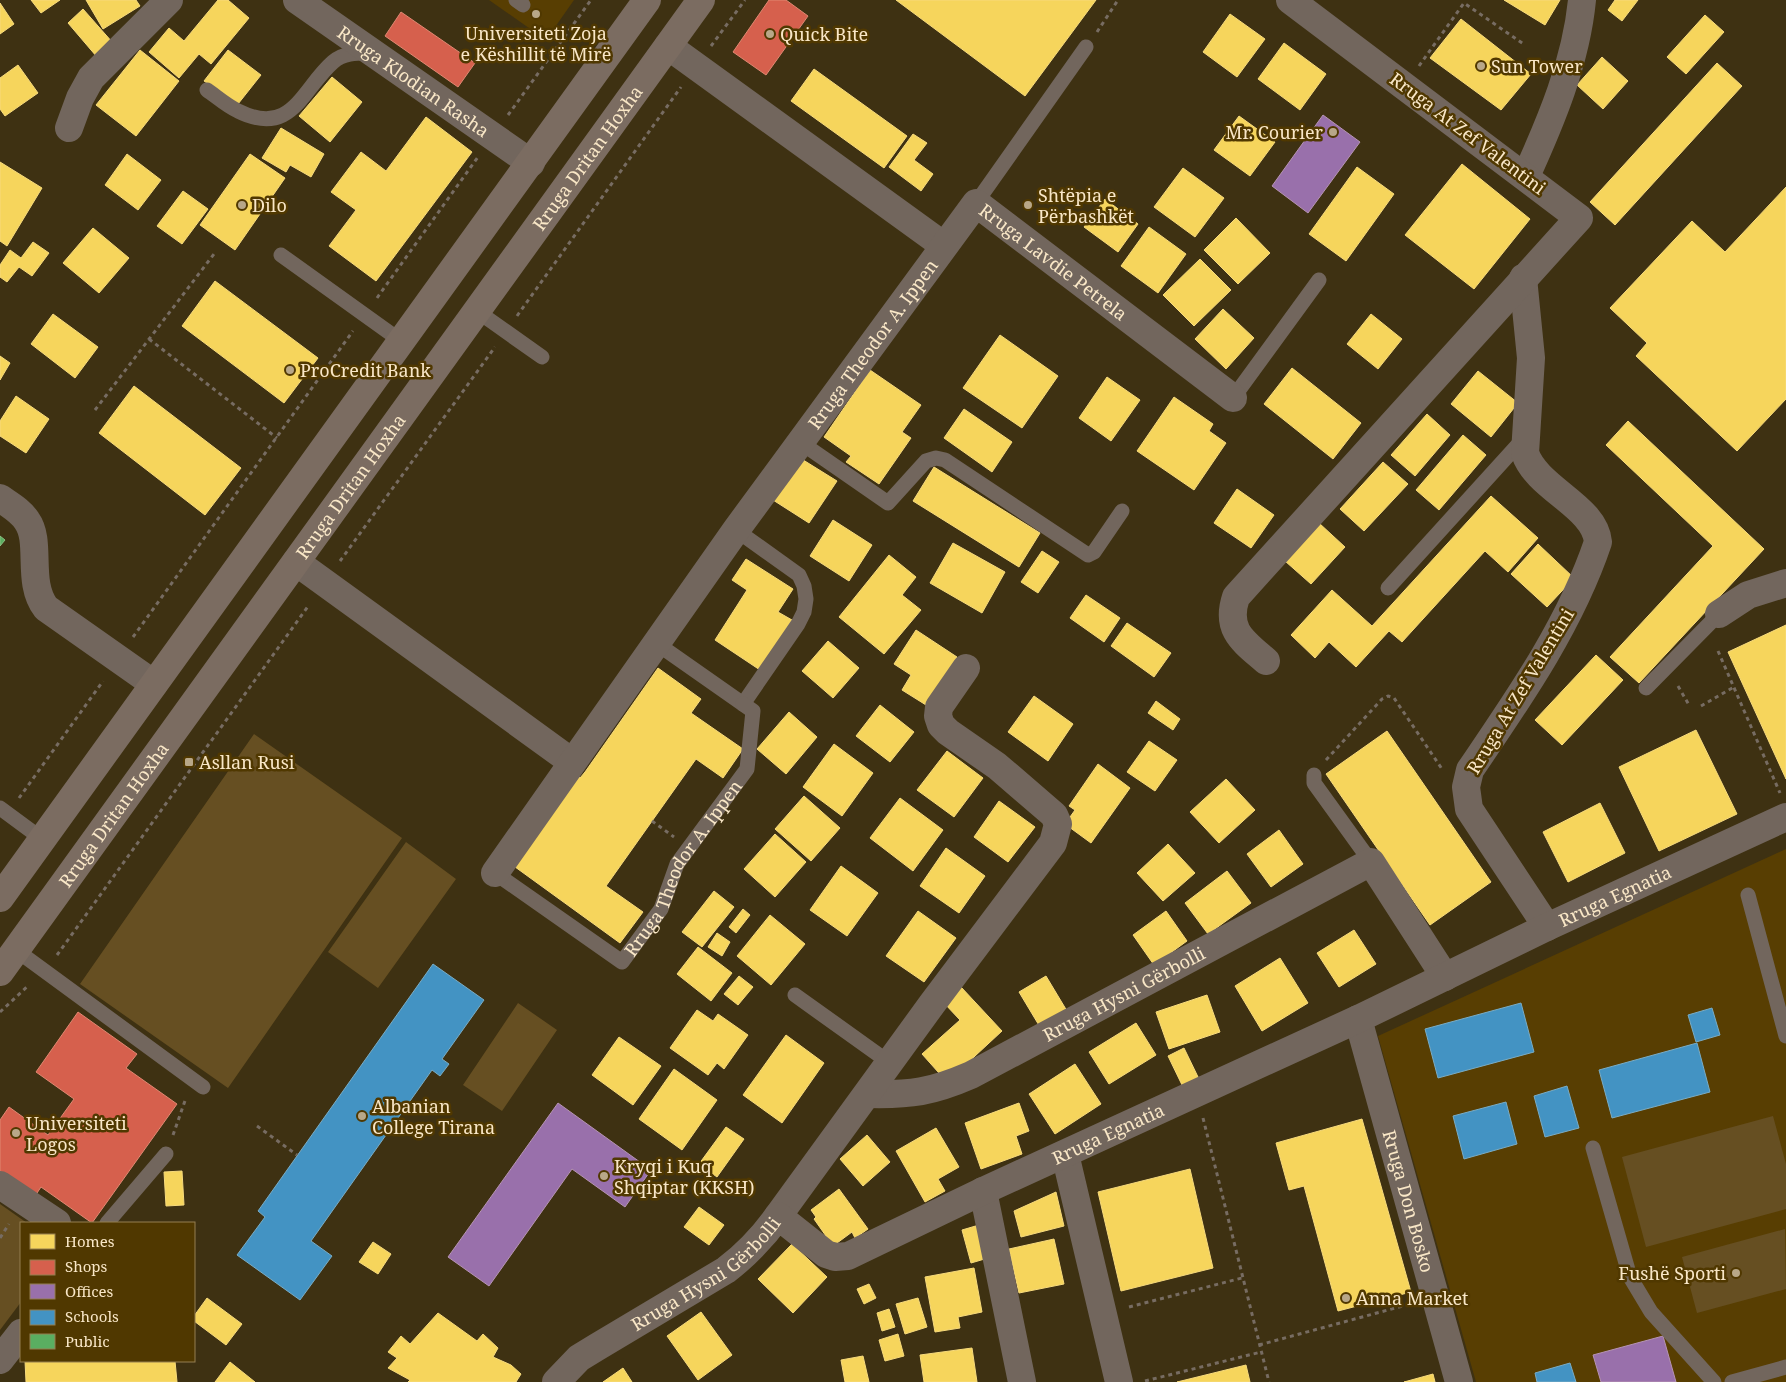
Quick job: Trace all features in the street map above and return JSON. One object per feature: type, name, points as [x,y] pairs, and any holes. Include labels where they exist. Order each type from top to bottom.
[{"type":"main road","points":[[0,898],[647,0]]},
{"type":"main road","name":"Rruga Dritan Hoxha","points":[[0,972],[702,0]]},
{"type":"street","points":[[69,128],[80,98],[91,78],[169,0]]},
{"type":"street","name":"Rruga Klodian Rasha","points":[[297,0],[370,53],[531,163]]},
{"type":"street","name":"Rruga At Zef Valentini","points":[[1266,661],[1237,633],[1232,622],[1232,610],[1236,597],[1578,218],[1526,176],[1290,0]]},
{"type":"street","points":[[1526,176],[1551,122],[1567,73],[1582,0]]},
{"type":"street","points":[[668,46],[943,245]]},
{"type":"street","name":"Rruga Lavdie Petrela","points":[[943,245],[976,202],[1233,398]]},
{"type":"street","name":"Rruga Theodor A. Ippen","points":[[495,873],[736,530],[943,245]]},
{"type":"street","name":"Rruga At Zef Valentini","points":[[1522,278],[1531,358],[1524,453],[1529,466],[1590,521],[1597,531],[1598,542],[1578,590],[1547,653],[1470,770],[1466,788],[1469,809],[1547,927]]},
{"type":"street","points":[[0,498],[20,512],[31,526],[36,585],[40,600],[52,614],[154,684]]},
{"type":"street","points":[[296,562],[572,762]]},
{"type":"street","points":[[1719,614],[1748,595],[1786,583]]},
{"type":"street","name":"Rruga Hysni Gërbolli","points":[[556,1382],[579,1358],[738,1261],[760,1241],[1053,843],[1057,834],[1058,824],[1054,815],[941,725],[938,716],[939,707],[966,668]]},
{"type":"street","name":"Rruga Egnatia","points":[[778,1216],[826,1254],[835,1257],[848,1256],[983,1191],[1358,1019],[1547,927],[1784,807]]},
{"type":"street","points":[[1370,862],[1445,977]]},
{"type":"street","name":"Rruga Hysni Gërbolli","points":[[868,1094],[904,1094],[942,1088],[971,1075],[1370,862]]},
{"type":"street","name":"Rruga Don Bosko","points":[[1358,1019],[1437,1296],[1459,1382]]},
{"type":"street","points":[[1065,1154],[1119,1382]]},
{"type":"street","points":[[0,1185],[56,1222]]},
{"type":"street","points":[[983,1191],[1022,1382]]},
{"type":"street","points":[[0,1360],[20,1334]]},
{"type":"lane","points":[[976,202],[1086,46]]},
{"type":"lane","points":[[206,90],[238,111],[255,117],[271,118],[286,114],[299,104],[333,62],[351,53],[370,53]]},
{"type":"lane","points":[[281,254],[401,341]]},
{"type":"lane","name":"Rruga Lavdie Petrela","points":[[1233,398],[1319,280]]},
{"type":"lane","points":[[477,311],[542,357]]},
{"type":"lane","points":[[1388,588],[1525,437]]},
{"type":"lane","name":"Rruga Theodor A. Ippen","points":[[800,442],[888,503],[926,461],[936,458],[945,460],[1088,555],[1094,552],[1122,511]]},
{"type":"lane","points":[[656,643],[743,704],[798,624],[806,599],[804,586],[799,575],[736,530]]},
{"type":"lane","points":[[1646,688],[1719,614]]},
{"type":"lane","name":"Rruga Theodor A. Ippen","points":[[495,873],[622,962],[661,909],[677,864],[747,768],[753,711],[743,704]]},
{"type":"lane","points":[[1314,775],[1314,783],[1370,862]]},
{"type":"lane","points":[[4,811],[42,839]]},
{"type":"lane","points":[[1748,895],[1786,1036]]},
{"type":"lane","points":[[16,950],[198,1083]]},
{"type":"lane","points":[[795,995],[890,1063]]},
{"type":"lane","points":[[1593,1148],[1630,1277],[1651,1312],[1714,1382]]},
{"type":"lane","points":[[108,1222],[166,1154]]},
{"type":"lane","points":[[1732,1382],[1786,1367]]},
{"type":"path","points":[[4,811],[118,659],[591,0]]},
{"type":"path","points":[[0,1012],[45,971],[745,0]]},
{"type":"path","points":[[1086,46],[1118,0]]},
{"type":"path","points":[[1405,86],[1464,3],[1525,45]]},
{"type":"path","points":[[95,410],[214,254]]},
{"type":"path","points":[[149,339],[277,438]]},
{"type":"path","points":[[1718,651],[1784,807]]},
{"type":"path","points":[[1678,685],[1689,705]]},
{"type":"path","points":[[1701,706],[1734,687]]},
{"type":"path","points":[[1314,775],[1375,706],[1388,696],[1394,698],[1469,809]]},
{"type":"path","points":[[652,821],[660,827]]},
{"type":"path","points":[[166,1154],[198,1083]]},
{"type":"path","points":[[257,1126],[297,1155]]},
{"type":"path","points":[[1210,1148],[1269,1382]]},
{"type":"path","points":[[1135,1306],[1242,1278]]},
{"type":"path","points":[[1259,1345],[1437,1296]]},
{"type":"path","points":[[1150,1380],[1261,1352]]},
{"type":"shaded area","name":"Universiteti Zoja e Këshillit të Mirë","points":[[489,0],[574,0],[546,40]]},
{"type":"shaded area","points":[[254,734],[402,838],[228,1088],[80,984]]},
{"type":"shaded area","points":[[406,842],[456,879],[378,988],[328,952]]},
{"type":"shaded area","points":[[1786,849],[1786,1382],[1476,1382],[1378,1036]]},
{"type":"shaded area","points":[[518,1003],[557,1030],[502,1111],[463,1085]]},
{"type":"shaded area","points":[[1773,1116],[1786,1164],[1786,1209],[1646,1247],[1622,1157]]},
{"type":"shaded area","points":[[0,1204],[26,1222],[20,1222],[20,1303],[0,1330]]},
{"type":"shaded area","name":"Fushë Sporti","points":[[1785,1229],[1786,1289],[1697,1313],[1682,1257]]},
{"type":"building: Homes","points":[[31,0],[60,0],[41,13]]},
{"type":"building: Homes","points":[[86,0],[136,0],[140,6],[103,29]]},
{"type":"building: Homes","points":[[218,0],[228,0],[249,18],[211,64],[199,54],[179,78],[149,52],[169,28],[184,41]]},
{"type":"building: Homes","points":[[896,0],[1096,0],[1025,96]]},
{"type":"building: Homes","points":[[1504,0],[1560,0],[1545,25]]},
{"type":"building: Homes","points":[[1615,0],[1638,0],[1622,21],[1608,10]]},
{"type":"building: Homes","points":[[0,3],[14,24],[0,34]]},
{"type":"building: Homes","points":[[83,9],[113,43],[97,57],[68,23]]},
{"type":"building: Homes","points":[[1230,14],[1265,39],[1237,77],[1203,52]]},
{"type":"building: Homes","points":[[1705,15],[1724,32],[1686,74],[1667,57]]},
{"type":"building: Homes","name":"Sun Tower","points":[[1461,19],[1531,74],[1501,110],[1430,58]]},
{"type":"building: Homes","points":[[1284,43],[1326,74],[1300,110],[1258,79]]},
{"type":"building: Homes","points":[[140,50],[179,81],[136,136],[96,105]]},
{"type":"building: Homes","points":[[228,50],[261,75],[238,104],[204,81]]},
{"type":"building: Homes","points":[[1602,57],[1628,81],[1603,109],[1577,85]]},
{"type":"building: Homes","points":[[1717,63],[1742,86],[1615,225],[1590,202]]},
{"type":"building: Homes","points":[[18,65],[38,93],[5,116],[0,109],[0,78]]},
{"type":"building: Homes","points":[[814,69],[907,136],[884,168],[791,101]]},
{"type":"building: Homes","points":[[332,77],[362,102],[330,142],[299,116]]},
{"type":"building: Homes","points":[[1239,116],[1275,142],[1250,176],[1214,150]]},
{"type":"building: Homes","points":[[426,117],[472,152],[376,281],[329,246],[356,210],[331,192],[361,152],[386,171]]},
{"type":"building: Homes","points":[[281,128],[324,154],[311,177],[290,165],[286,172],[262,158]]},
{"type":"building: Homes","points":[[913,134],[927,143],[914,160],[933,174],[921,191],[889,167]]},
{"type":"building: Homes","points":[[127,154],[161,180],[138,210],[105,185]]},
{"type":"building: Homes","points":[[250,154],[285,178],[235,250],[200,225]]},
{"type":"building: Homes","points":[[0,162],[42,188],[7,246],[0,241]]},
{"type":"building: Homes","points":[[1462,164],[1530,219],[1474,289],[1405,235]]},
{"type":"building: Homes","points":[[1357,167],[1394,194],[1346,261],[1309,234]]},
{"type":"building: Homes","points":[[1183,168],[1224,198],[1195,237],[1154,207]]},
{"type":"building: Homes","points":[[1786,187],[1786,399],[1737,451],[1636,356],[1647,343],[1610,308],[1692,221],[1725,252]]},
{"type":"building: Homes","points":[[183,191],[208,209],[182,244],[157,226]]},
{"type":"building: Homes","points":[[1105,199],[1138,224],[1118,252],[1084,227]]},
{"type":"building: Homes","points":[[1236,218],[1270,253],[1238,284],[1204,250]]},
{"type":"building: Homes","points":[[1149,227],[1186,254],[1158,293],[1121,266]]},
{"type":"building: Homes","points":[[93,228],[129,258],[99,293],[63,263]]},
{"type":"building: Homes","points":[[33,242],[49,253],[32,276],[19,267],[7,282],[0,277],[0,265],[10,250],[21,258]]},
{"type":"building: Homes","points":[[1200,259],[1231,290],[1194,326],[1163,295]]},
{"type":"building: Homes","points":[[215,281],[318,358],[284,403],[182,326]]},
{"type":"building: Homes","points":[[1223,309],[1254,338],[1226,369],[1195,339]]},
{"type":"building: Homes","points":[[53,314],[98,347],[75,378],[31,344]]},
{"type":"building: Homes","points":[[1371,314],[1402,339],[1378,369],[1347,344]]},
{"type":"building: Homes","points":[[1000,335],[1058,376],[1022,428],[963,388]]},
{"type":"building: Homes","points":[[0,356],[10,363],[0,380]]},
{"type":"building: Homes","points":[[1292,368],[1361,423],[1333,459],[1264,404]]},
{"type":"building: Homes","points":[[870,370],[921,405],[902,432],[911,438],[879,484],[846,462],[851,456],[824,437]]},
{"type":"building: Homes","points":[[1478,371],[1518,403],[1491,437],[1451,404]]},
{"type":"building: Homes","points":[[1107,377],[1140,400],[1111,441],[1079,418]]},
{"type":"building: Homes","points":[[134,386],[241,468],[205,515],[99,433]]},
{"type":"building: Homes","points":[[16,396],[49,419],[26,453],[0,436],[0,421]]},
{"type":"building: Homes","points":[[1174,397],[1213,424],[1209,431],[1226,443],[1194,490],[1137,451]]},
{"type":"building: Homes","points":[[964,409],[1012,442],[992,472],[944,438]]},
{"type":"building: Homes","points":[[1427,414],[1450,435],[1415,476],[1391,455]]},
{"type":"building: Homes","points":[[1628,421],[1764,549],[1639,683],[1610,657],[1713,546],[1606,445]]},
{"type":"building: Homes","points":[[1463,435],[1486,455],[1439,510],[1416,490]]},
{"type":"building: Homes","points":[[800,458],[837,481],[809,523],[773,500]]},
{"type":"building: Homes","points":[[1383,462],[1408,484],[1364,531],[1340,509]]},
{"type":"building: Homes","points":[[934,467],[1040,533],[1019,567],[913,501]]},
{"type":"building: Homes","points":[[1237,489],[1274,515],[1251,548],[1214,523]]},
{"type":"building: Homes","points":[[1491,496],[1538,538],[1508,572],[1485,551],[1402,642],[1389,631],[1356,667],[1329,642],[1315,658],[1291,635],[1332,590],[1372,626]]},
{"type":"building: Homes","points":[[833,520],[872,545],[849,581],[810,556]]},
{"type":"building: Homes","points":[[1319,523],[1345,547],[1311,584],[1285,561]]},
{"type":"building: Homes","points":[[953,543],[1005,572],[982,613],[930,583]]},
{"type":"building: Homes","points":[[1538,544],[1574,578],[1547,607],[1511,574]]},
{"type":"building: Homes","points":[[1042,551],[1059,562],[1038,593],[1021,582]]},
{"type":"building: Homes","points":[[889,555],[916,577],[902,595],[921,610],[884,654],[839,617]]},
{"type":"building: Homes","points":[[746,559],[793,589],[778,612],[792,620],[760,670],[715,640],[747,590],[732,580]]},
{"type":"building: Homes","points":[[1086,595],[1120,618],[1104,642],[1070,618]]},
{"type":"building: Homes","points":[[1127,623],[1171,653],[1154,677],[1111,646]]},
{"type":"building: Homes","points":[[1786,625],[1786,779],[1728,652]]},
{"type":"building: Homes","points":[[916,630],[957,657],[926,705],[902,690],[911,675],[894,664]]},
{"type":"building: Homes","points":[[828,641],[859,668],[833,698],[802,671]]},
{"type":"building: Homes","points":[[1596,655],[1623,680],[1562,745],[1535,720]]},
{"type":"building: Homes","points":[[658,668],[701,699],[691,713],[743,749],[723,778],[696,759],[606,886],[643,912],[620,943],[511,864],[575,774],[580,778],[585,772]]},
{"type":"building: Homes","points":[[1034,696],[1073,724],[1048,761],[1008,732]]},
{"type":"building: Homes","points":[[1156,701],[1180,719],[1173,730],[1148,713]]},
{"type":"building: Homes","points":[[880,705],[914,732],[890,762],[856,736]]},
{"type":"building: Homes","points":[[789,712],[817,737],[786,774],[757,749]]},
{"type":"building: Homes","points":[[1696,730],[1737,814],[1659,851],[1619,767]]},
{"type":"building: Homes","points":[[1387,731],[1491,882],[1430,925],[1326,774]]},
{"type":"building: Homes","points":[[1149,741],[1177,760],[1155,791],[1127,772]]},
{"type":"building: Homes","points":[[834,744],[873,773],[842,816],[803,787]]},
{"type":"building: Homes","points":[[947,751],[983,778],[954,817],[917,790]]},
{"type":"building: Homes","points":[[1098,764],[1130,788],[1091,843],[1065,824],[1075,810],[1069,806]]},
{"type":"building: Homes","points":[[1226,779],[1255,810],[1219,843],[1190,812]]},
{"type":"building: Homes","points":[[804,796],[840,828],[811,861],[775,829]]},
{"type":"building: Homes","points":[[900,798],[943,830],[913,871],[870,838]]},
{"type":"building: Homes","points":[[999,801],[1035,827],[1008,862],[974,837]]},
{"type":"building: Homes","points":[[1600,803],[1625,853],[1568,882],[1543,832]]},
{"type":"building: Homes","points":[[1279,830],[1303,864],[1271,887],[1247,854]]},
{"type":"building: Homes","points":[[775,834],[806,862],[775,897],[744,869]]},
{"type":"building: Homes","points":[[1168,844],[1195,873],[1163,901],[1137,873]]},
{"type":"building: Homes","points":[[946,848],[985,876],[959,913],[920,886]]},
{"type":"building: Homes","points":[[841,866],[878,893],[847,936],[810,910]]},
{"type":"building: Homes","points":[[1227,871],[1251,903],[1208,934],[1185,903]]},
{"type":"building: Homes","points":[[714,891],[734,907],[702,947],[682,932]]},
{"type":"building: Homes","points":[[743,909],[750,915],[736,933],[729,927]]},
{"type":"building: Homes","points":[[918,911],[956,938],[924,982],[886,956]]},
{"type":"building: Homes","points":[[1166,911],[1187,941],[1154,965],[1133,935]]},
{"type":"building: Homes","points":[[770,915],[805,944],[771,985],[737,956]]},
{"type":"building: Homes","points":[[1354,930],[1376,964],[1339,987],[1317,953]]},
{"type":"building: Homes","points":[[717,933],[730,942],[722,956],[708,947]]},
{"type":"building: Homes","points":[[698,947],[732,973],[711,1001],[677,974]]},
{"type":"building: Homes","points":[[1280,958],[1308,1003],[1262,1031],[1235,986]]},
{"type":"building: Homes","points":[[739,976],[753,987],[738,1005],[724,994]]},
{"type":"building: Homes","points":[[1046,976],[1067,1011],[1040,1027],[1019,992]]},
{"type":"building: Homes","points":[[961,987],[1002,1031],[947,1082],[922,1054],[960,1020],[944,1003]]},
{"type":"building: Homes","points":[[1207,995],[1220,1032],[1169,1049],[1156,1012]]},
{"type":"building: Homes","points":[[697,1010],[713,1021],[718,1014],[748,1035],[724,1069],[717,1063],[708,1075],[670,1048]]},
{"type":"building: Homes","points":[[1136,1023],[1156,1055],[1109,1084],[1089,1052]]},
{"type":"building: Homes","points":[[786,1035],[824,1063],[782,1123],[743,1095]]},
{"type":"building: Homes","points":[[619,1037],[661,1066],[633,1105],[592,1075]]},
{"type":"building: Homes","points":[[1184,1048],[1199,1079],[1183,1087],[1168,1056]]},
{"type":"building: Homes","points":[[1075,1064],[1101,1104],[1055,1134],[1029,1094]]},
{"type":"building: Homes","points":[[674,1069],[717,1100],[682,1150],[639,1119]]},
{"type":"building: Homes","points":[[1019,1103],[1029,1131],[1016,1136],[1022,1154],[981,1169],[965,1123]]},
{"type":"building: Homes","points":[[1362,1119],[1411,1292],[1338,1311],[1304,1186],[1289,1190],[1276,1143]]},
{"type":"building: Homes","points":[[726,1127],[744,1139],[717,1177],[699,1164]]},
{"type":"building: Homes","points":[[936,1128],[959,1167],[938,1179],[945,1191],[925,1202],[896,1151]]},
{"type":"building: Homes","points":[[867,1135],[890,1162],[863,1186],[840,1159]]},
{"type":"building: Homes","points":[[1190,1169],[1213,1268],[1121,1291],[1098,1192]]},
{"type":"building: Homes","points":[[182,1171],[184,1205],[166,1206],[164,1172]]},
{"type":"building: Homes","points":[[839,1189],[868,1229],[855,1238],[852,1232],[833,1246],[814,1219],[816,1217],[811,1210]]},
{"type":"building: Homes","points":[[1056,1192],[1064,1226],[1021,1237],[1014,1211]]},
{"type":"building: Homes","points":[[699,1207],[724,1225],[709,1245],[684,1227]]},
{"type":"building: Homes","points":[[979,1225],[988,1258],[971,1263],[962,1230]]},
{"type":"building: Homes","points":[[1054,1239],[1064,1284],[1019,1293],[1009,1249]]},
{"type":"building: Homes","points":[[373,1242],[391,1254],[378,1274],[359,1262]]},
{"type":"building: Homes","points":[[792,1244],[827,1277],[793,1313],[758,1279]]},
{"type":"building: Homes","points":[[974,1268],[982,1312],[958,1317],[960,1328],[935,1332],[925,1277]]},
{"type":"building: Homes","points":[[869,1284],[876,1298],[864,1304],[857,1289]]},
{"type":"building: Homes","points":[[207,1298],[242,1324],[226,1345],[195,1322],[195,1315]]},
{"type":"building: Homes","points":[[918,1298],[927,1327],[905,1334],[896,1304]]},
{"type":"building: Homes","points":[[889,1309],[895,1327],[882,1331],[877,1313]]},
{"type":"building: Homes","points":[[701,1312],[732,1355],[698,1380],[667,1336]]},
{"type":"building: Homes","points":[[438,1313],[477,1341],[483,1334],[498,1348],[493,1357],[511,1365],[521,1374],[516,1382],[408,1382],[410,1380],[388,1368],[397,1358],[388,1352],[401,1336],[410,1344]]},
{"type":"building: Homes","points":[[898,1334],[904,1356],[885,1361],[879,1340]]},
{"type":"building: Homes","points":[[972,1348],[977,1382],[924,1382],[920,1355]]},
{"type":"building: Homes","points":[[863,1356],[869,1382],[845,1382],[841,1360]]},
{"type":"building: Homes","points":[[25,1362],[175,1362],[177,1382],[26,1382]]},
{"type":"building: Homes","points":[[230,1362],[255,1382],[215,1382]]},
{"type":"building: Homes","points":[[1246,1365],[1250,1382],[1177,1382]]},
{"type":"building: Homes","points":[[623,1368],[632,1382],[603,1382]]},
{"type":"building: Homes","points":[[1433,1374],[1435,1382],[1404,1382]]},
{"type":"building: Shops","name":"Quick Bite","points":[[769,0],[786,0],[808,16],[766,75],[733,52]]},
{"type":"building: Shops","points":[[401,12],[475,63],[458,87],[385,36]]},
{"type":"building: Shops","points":[[78,1012],[137,1054],[126,1068],[177,1104],[93,1222],[41,1187],[31,1202],[0,1180],[0,1120],[9,1107],[48,1135],[74,1099],[36,1072]]},
{"type":"building: Offices","points":[[1323,115],[1360,142],[1308,213],[1272,186]]},
{"type":"building: Offices","points":[[558,1103],[651,1170],[625,1207],[572,1169],[489,1286],[448,1257]]},
{"type":"building: Offices","points":[[1663,1336],[1676,1382],[1601,1382],[1593,1355]]},
{"type":"building: Schools","name":"Albanian College Tirana","points":[[433,964],[484,1000],[442,1059],[449,1064],[440,1076],[432,1070],[311,1241],[332,1256],[300,1300],[237,1255],[265,1217],[258,1211]]},
{"type":"building: Schools","points":[[1521,1003],[1534,1052],[1438,1078],[1425,1029]]},
{"type":"building: Schools","points":[[1712,1008],[1720,1035],[1696,1042],[1688,1015]]},
{"type":"building: Schools","points":[[1697,1043],[1710,1092],[1612,1118],[1599,1070]]},
{"type":"building: Schools","points":[[1567,1086],[1579,1128],[1545,1137],[1534,1096]]},
{"type":"building: Schools","points":[[1506,1102],[1517,1144],[1464,1159],[1453,1116]]},
{"type":"building: Schools","points":[[1570,1363],[1576,1382],[1537,1382],[1535,1373]]},
{"type":"building: Public","points":[[0,536],[5,540],[0,546]]},
{"type":"place","name":"Universiteti Zoja e Këshillit të Mirë","points":[[536,14]]},
{"type":"place","name":"Quick Bite","points":[[770,34]]},
{"type":"place","name":"Sun Tower","points":[[1481,66]]},
{"type":"place","name":"Mr. Courier","points":[[1333,132]]},
{"type":"place","name":"Dilo","points":[[242,205]]},
{"type":"place","name":"Shtëpia e Përbashkët","points":[[1028,205]]},
{"type":"place","name":"ProCredit Bank","points":[[290,370]]},
{"type":"place","name":"Asllan Rusi","points":[[189,762]]},
{"type":"place","name":"Albanian College Tirana","points":[[362,1116]]},
{"type":"place","name":"Universiteti Logos","points":[[16,1133]]},
{"type":"place","name":"Kryqi i Kuq Shqiptar (KKSH)","points":[[604,1176]]},
{"type":"place","name":"Fushë Sporti","points":[[1736,1273]]},
{"type":"place","name":"Anna Market","points":[[1346,1298]]}]
